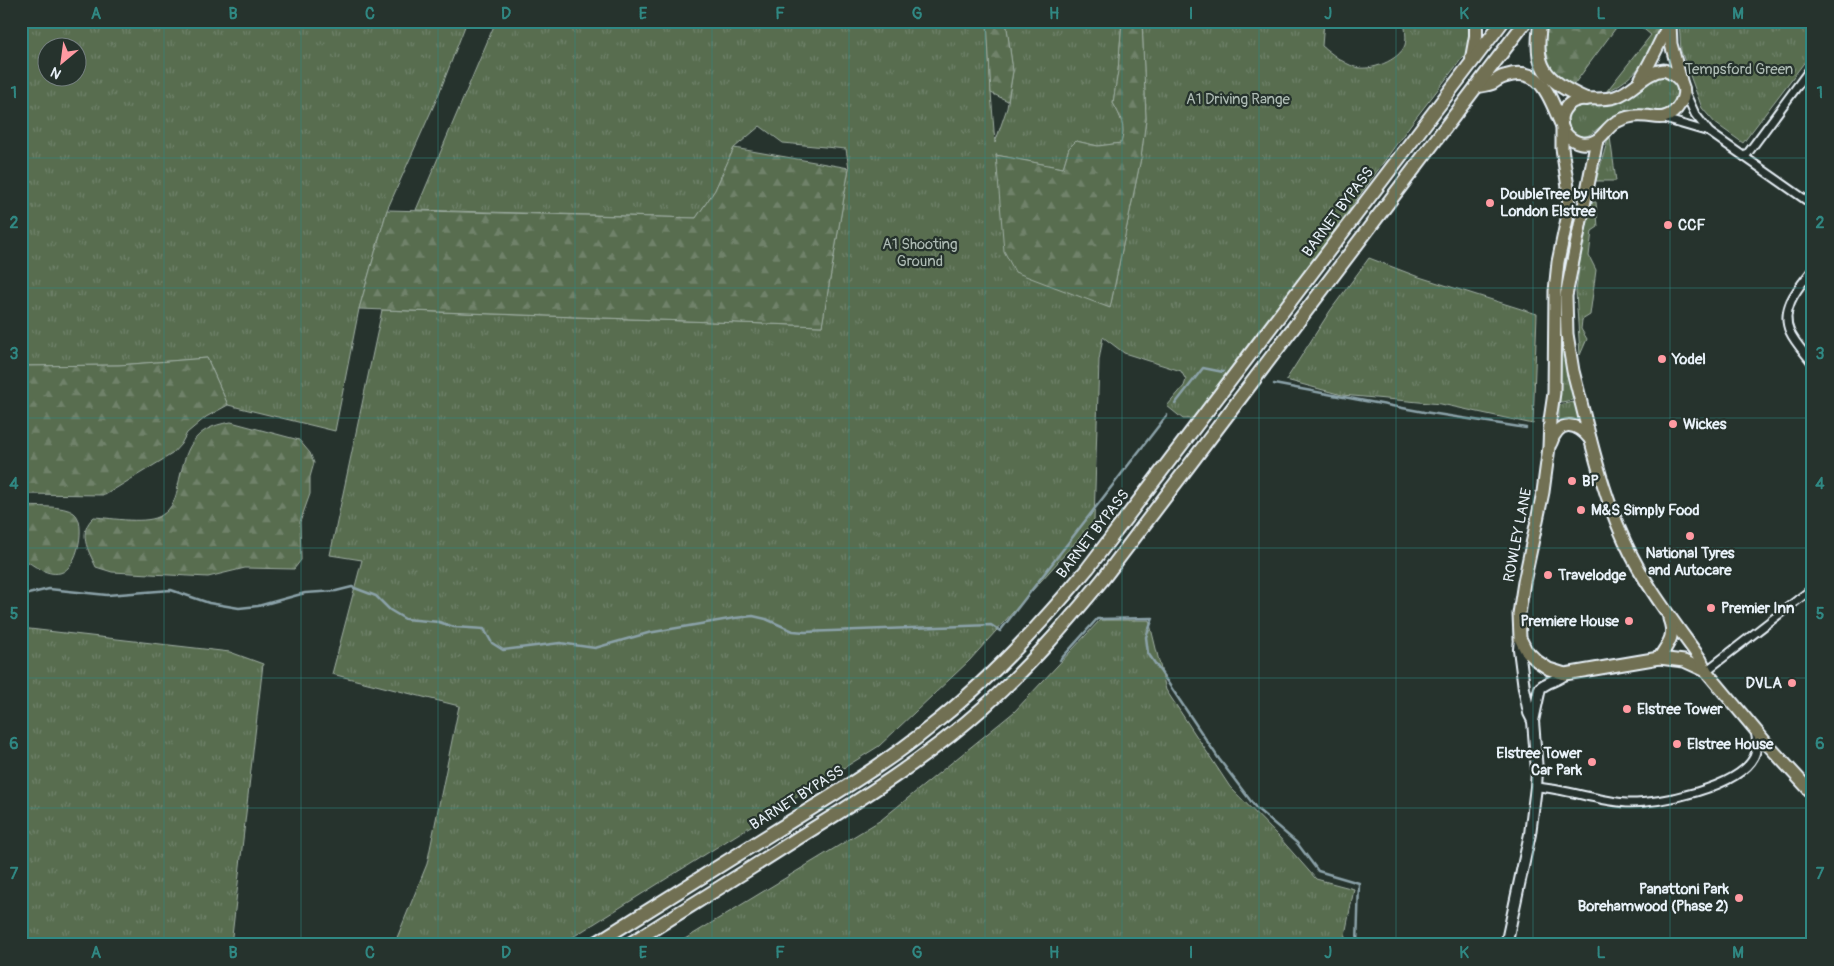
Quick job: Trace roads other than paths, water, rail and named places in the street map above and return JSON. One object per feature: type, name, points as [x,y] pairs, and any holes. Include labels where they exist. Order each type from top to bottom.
[{"type":"highway","points":[[1472,62],[1476,21]]},
{"type":"highway","name":"BARNET BYPASS","points":[[592,945],[837,793],[889,758],[929,729],[972,693],[1012,654],[1053,611],[1088,568],[1502,21]]},
{"type":"highway","points":[[628,945],[908,768],[984,708],[1026,668],[1067,623],[1108,573],[1526,21]]},
{"type":"highway","points":[[1541,21],[1537,48],[1542,67],[1555,82],[1586,99]]},
{"type":"highway","points":[[1476,87],[1492,83],[1506,75],[1519,74],[1530,77],[1542,83],[1549,92],[1562,126]]},
{"type":"main road","points":[[1640,80],[1652,61],[1670,22]]},
{"type":"main road","points":[[1670,22],[1672,49],[1683,87],[1677,109],[1673,113],[1661,118],[1646,116],[1627,117],[1609,126],[1597,140],[1567,287],[1566,314],[1569,354],[1605,488],[1621,534],[1639,568],[1701,660],[1706,671],[1813,794]]},
{"type":"main road","points":[[1597,140],[1584,143],[1574,142],[1567,137],[1562,126],[1562,116],[1568,105],[1579,99],[1602,99],[1617,96],[1630,90],[1640,80],[1654,71],[1664,70],[1673,74],[1683,87]]},
{"type":"main road","name":"ROWLEY LANE","points":[[1520,638],[1519,614],[1524,582],[1543,492],[1550,446],[1550,420],[1554,393],[1555,291],[1558,262],[1567,219],[1569,194],[1562,148],[1562,126]]},
{"type":"main road","points":[[1550,446],[1558,429],[1572,425],[1580,429],[1592,442]]},
{"type":"main road","points":[[1659,658],[1667,647],[1672,635],[1671,624],[1666,610]]},
{"type":"main road","points":[[1520,638],[1526,650],[1537,661],[1549,669],[1565,674],[1659,658],[1684,661],[1706,671]]},
{"type":"street","points":[[1744,157],[1813,65]]},
{"type":"street","points":[[1683,87],[1695,114],[1709,132],[1813,205]]},
{"type":"street","points":[[1661,118],[1709,132]]},
{"type":"street","points":[[1813,268],[1791,299],[1787,320],[1790,332],[1813,364]]},
{"type":"street","points":[[1706,671],[1813,588]]},
{"type":"street","name":"ROWLEY LANE","points":[[1506,945],[1530,834],[1536,787],[1533,722],[1529,713],[1524,688],[1519,649],[1520,638]]},
{"type":"street","points":[[1533,722],[1540,688],[1546,683],[1560,679],[1565,674]]},
{"type":"street","points":[[1536,787],[1554,788],[1609,800],[1632,802],[1668,799],[1701,791],[1747,766],[1757,750],[1759,734]]},
{"type":"waterway","points":[[1175,404],[1203,368],[1223,372]]},
{"type":"waterway","points":[[1274,384],[1424,412],[1526,428]]},
{"type":"waterway","points":[[21,599],[28,594],[49,589],[107,595],[171,590],[209,603],[239,608],[258,606],[305,593],[336,591],[352,587],[376,596],[390,610],[405,619],[439,622],[454,627],[484,629],[492,643],[503,650],[560,643],[595,648],[648,633],[753,616],[766,619],[793,631],[805,632],[991,625],[1000,631],[1167,415]]},
{"type":"waterway","points":[[1060,660],[1097,619],[1153,618],[1146,637],[1148,653],[1219,759],[1256,808],[1297,843],[1318,871],[1359,883],[1357,945]]},
{"type":"place","name":"DoubleTree by Hilton London Elstree","points":[[1490,203]]},
{"type":"place","name":"CCF","points":[[1668,225]]},
{"type":"place","name":"Yodel","points":[[1662,359]]},
{"type":"place","name":"Wickes","points":[[1673,424]]},
{"type":"place","name":"BP","points":[[1572,481]]},
{"type":"place","name":"M&S Simply Food","points":[[1581,510]]},
{"type":"place","name":"National Tyres and Autocare","points":[[1690,536]]},
{"type":"place","name":"Travelodge","points":[[1548,575]]},
{"type":"place","name":"Premier Inn","points":[[1711,608]]},
{"type":"place","name":"Premiere House","points":[[1629,621]]},
{"type":"place","name":"DVLA","points":[[1792,683]]},
{"type":"place","name":"Elstree Tower","points":[[1627,709]]},
{"type":"place","name":"Elstree House","points":[[1677,744]]},
{"type":"place","name":"Elstree Tower Car Park","points":[[1592,762]]},
{"type":"place","name":"Panattoni Park Borehamwood (Phase 2)","points":[[1739,898]]},
{"type":"park label","name":"Tempsford Green","points":[[1739,69]]},
{"type":"park label","name":"A1 Driving Range","points":[[1238,99]]},
{"type":"park label","name":"A1 Shooting Ground","points":[[920,252]]}]
